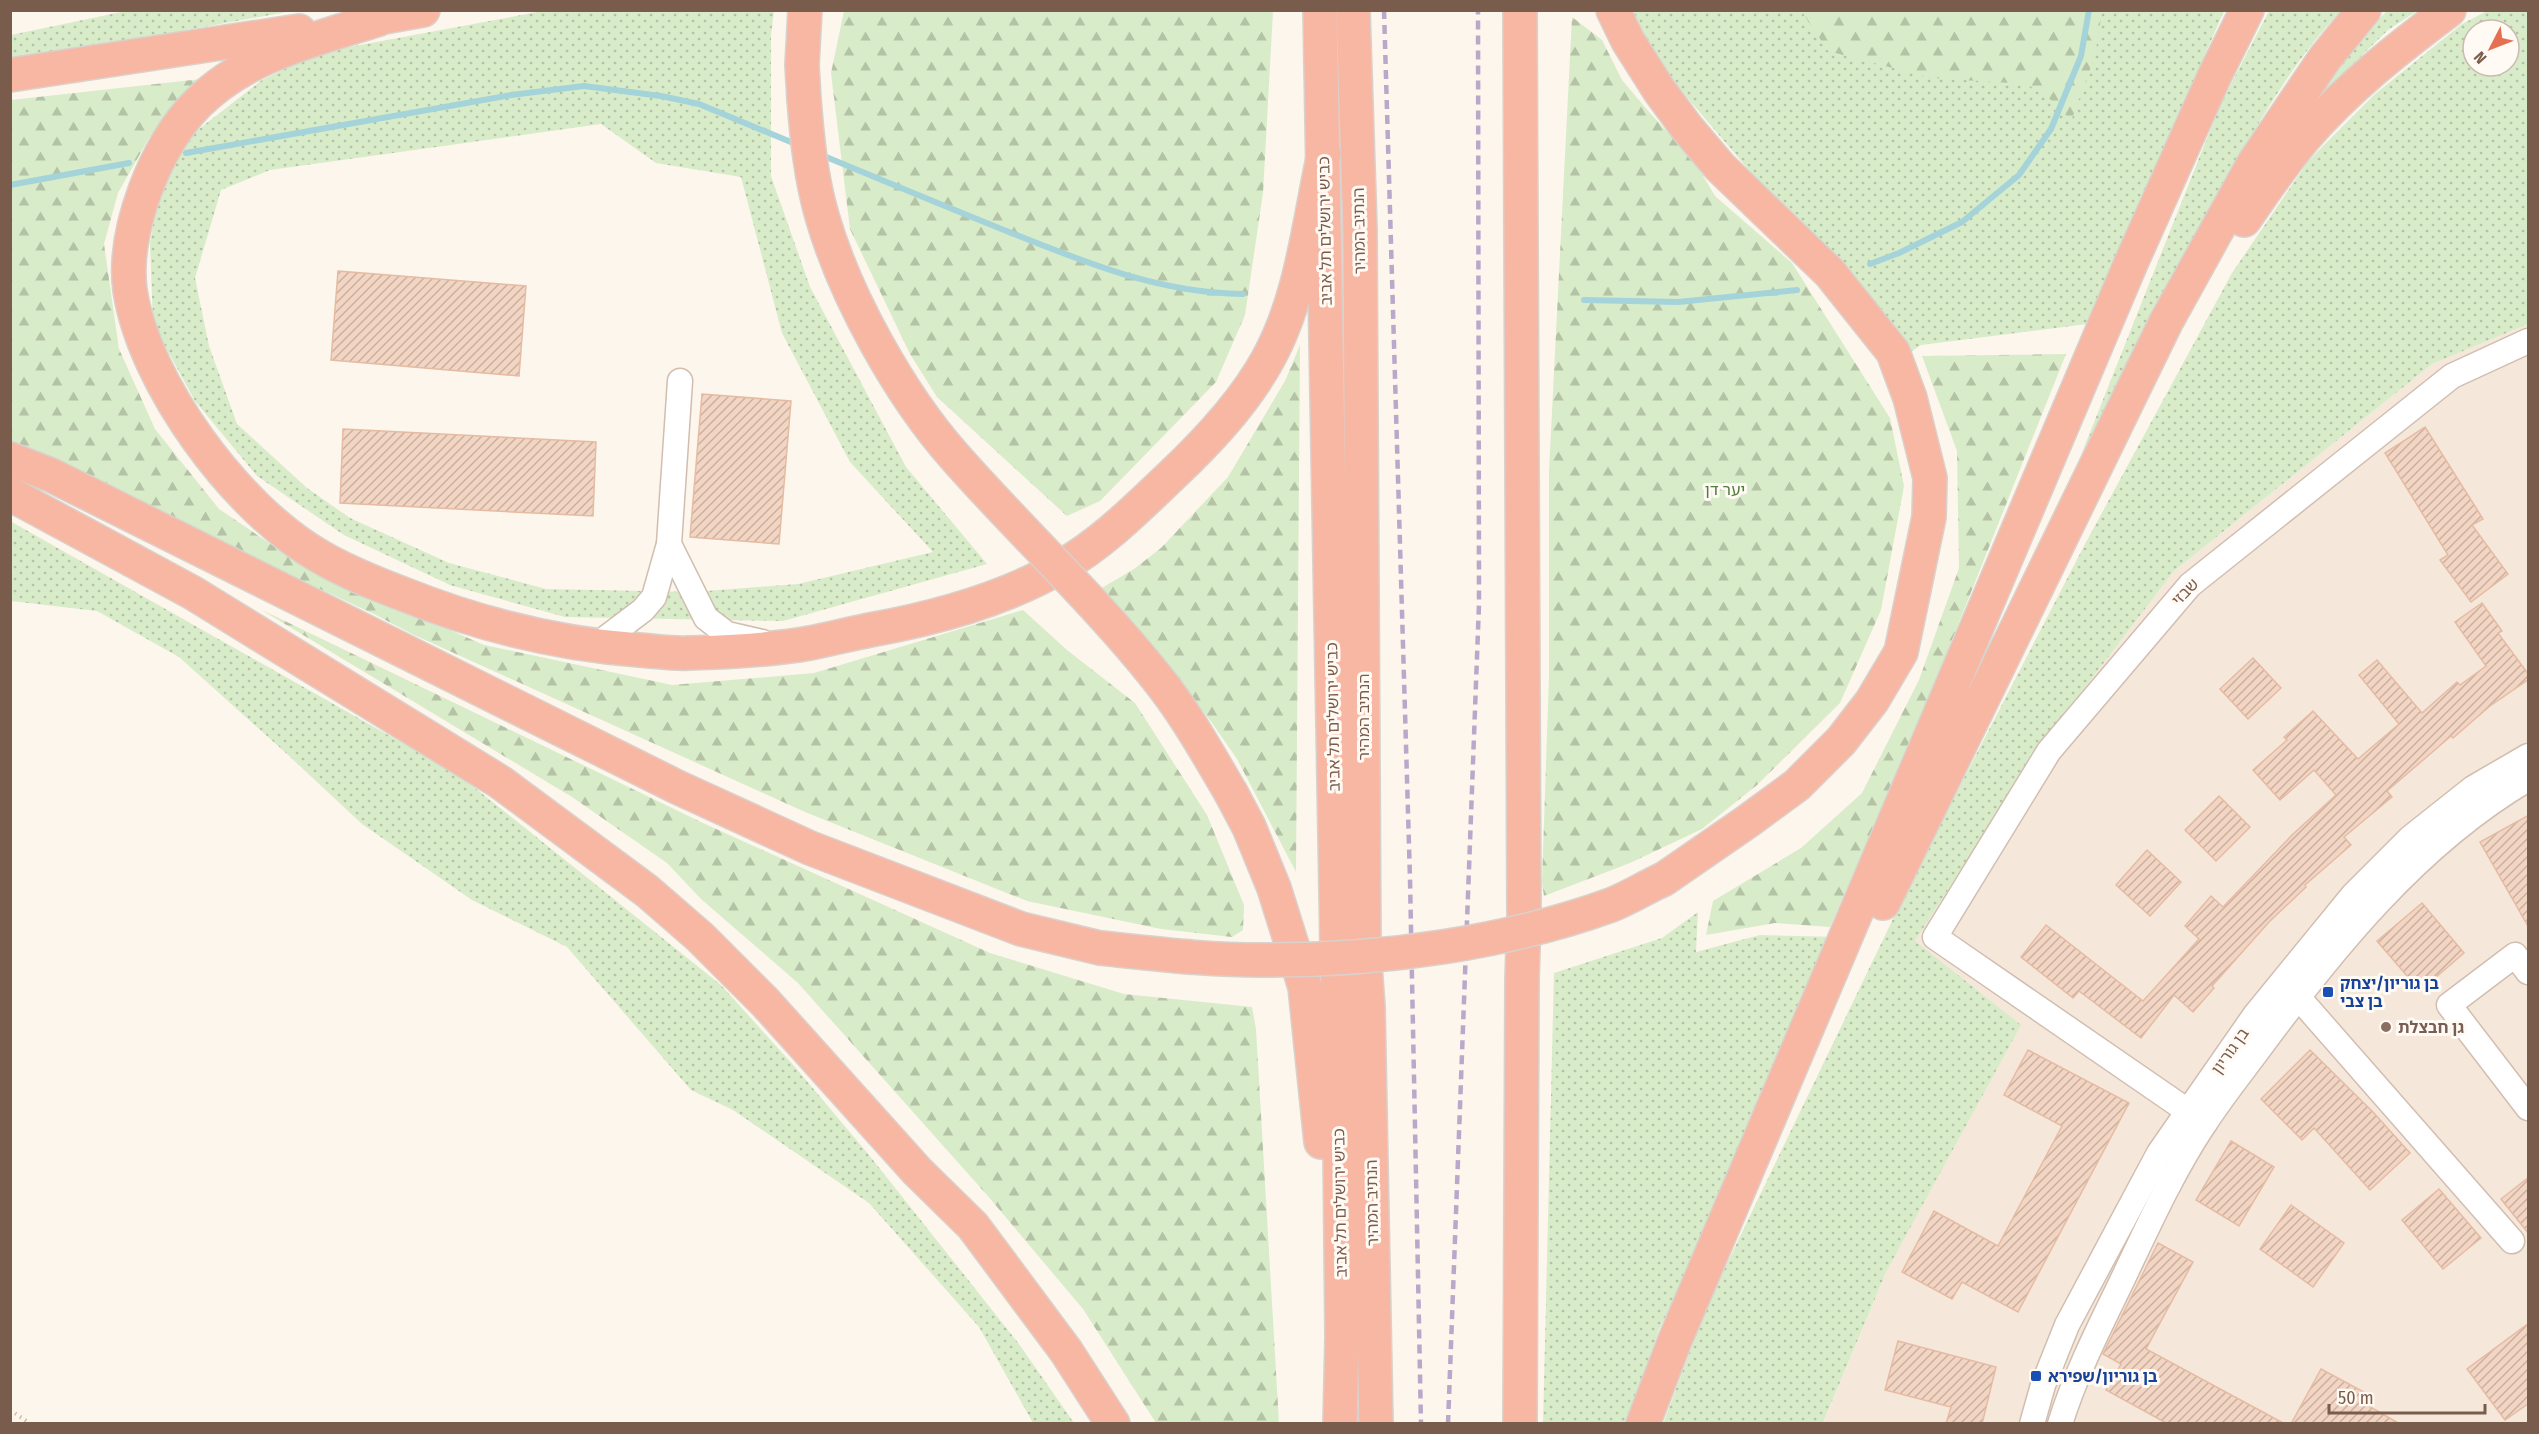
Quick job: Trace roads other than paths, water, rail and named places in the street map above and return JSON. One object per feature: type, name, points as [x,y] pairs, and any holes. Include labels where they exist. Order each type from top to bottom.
[{"type":"highway","points":[[10,75],[379,19],[423,10]]},
{"type":"highway","points":[[805,10],[802,64],[806,132],[822,216],[839,264],[883,354],[911,402],[954,456],[1092,603],[1158,679],[1186,719],[1231,793],[1249,827],[1274,888],[1305,987],[1342,1337]]},
{"type":"highway","name":"כביש ירושלים תל אביב","points":[[1320,10],[1342,1337],[1340,1417]]},
{"type":"highway","name":"הנתיב המהיר","points":[[1353,10],[1360,229],[1364,952],[1368,1007],[1376,1417]]},
{"type":"highway","points":[[1520,10],[1524,916],[1520,1424]]},
{"type":"highway","points":[[10,459],[51,475],[677,787],[810,848],[1021,929],[1100,948],[1202,958],[1273,960],[1395,953],[1507,934],[1568,918],[1612,904],[1664,879],[1797,785],[1841,741],[1872,701],[1901,652],[1929,517],[1930,478],[1913,408],[1893,352],[1830,273],[1720,167],[1687,128],[1652,80],[1628,41],[1613,10]]},
{"type":"highway","points":[[1643,1424],[2131,263],[2214,76],[2247,10]]},
{"type":"highway","points":[[1697,1292],[2032,595],[2166,322],[2254,163],[2325,58],[2364,10]]},
{"type":"highway","points":[[2032,595],[2138,414],[2207,284],[2242,224],[2272,179],[2302,140],[2333,106],[2378,66],[2449,10]]},
{"type":"highway","points":[[379,19],[305,42],[236,73],[195,105],[176,129],[142,195],[133,238],[129,284],[137,323],[166,386],[202,444],[252,503],[286,534],[315,554],[352,574],[458,616],[594,647],[683,654],[807,644],[918,621],[1016,589],[1060,568],[1086,551],[1132,513],[1193,456],[1242,398],[1269,358],[1292,303],[1324,154]]},
{"type":"highway","points":[[10,494],[193,593],[500,782],[647,891],[700,938],[765,1002],[917,1172],[973,1226],[1066,1350],[1113,1424]]},
{"type":"street","name":"שבזי","points":[[2196,1117],[1935,937],[2049,751],[2190,585],[2452,376],[2529,341]]},
{"type":"street","points":[[594,647],[643,610],[654,597],[669,544],[680,381]]},
{"type":"street","points":[[669,544],[706,618],[727,634],[779,646]]},
{"type":"street","name":"בן גוריון","points":[[2060,1424],[2074,1379],[2153,1217],[2196,1117],[2255,1015],[2353,895],[2410,838],[2464,795],[2529,756]]},
{"type":"street","name":"בן גוריון","points":[[2032,1424],[2043,1385],[2067,1325],[2159,1153],[2196,1117],[2354,930],[2425,855],[2501,795],[2529,779]]},
{"type":"street","points":[[2529,972],[2515,955],[2449,1005],[2529,1108]]},
{"type":"street","points":[[2298,997],[2512,1241]]},
{"type":"street","points":[[1340,1417],[1376,1417]]},
{"type":"waterway","points":[[1870,264],[1899,253],[1962,222],[2019,175],[2051,129],[2081,56],[2089,10]]},
{"type":"waterway","points":[[186,153],[511,95],[584,86],[661,96],[699,104],[798,145]]},
{"type":"waterway","points":[[819,154],[1098,266],[1183,288],[1243,294]]},
{"type":"waterway","points":[[10,185],[129,163]]},
{"type":"waterway","points":[[1584,300],[1678,302],[1797,290]]},
{"type":"railway","points":[[1384,10],[1410,879],[1421,1424]]},
{"type":"railway","points":[[1448,1424],[1479,604],[1478,10]]},
{"type":"place","name":"בן גוריון/יצחק בן צבי","points":[[2328,992]]},
{"type":"place","name":"גן חבצלת","points":[[2386,1027]]},
{"type":"place","name":"בן גוריון/שפירא","points":[[2036,1376]]},
{"type":"park label","name":"יער דן","points":[[1725,489]]}]
